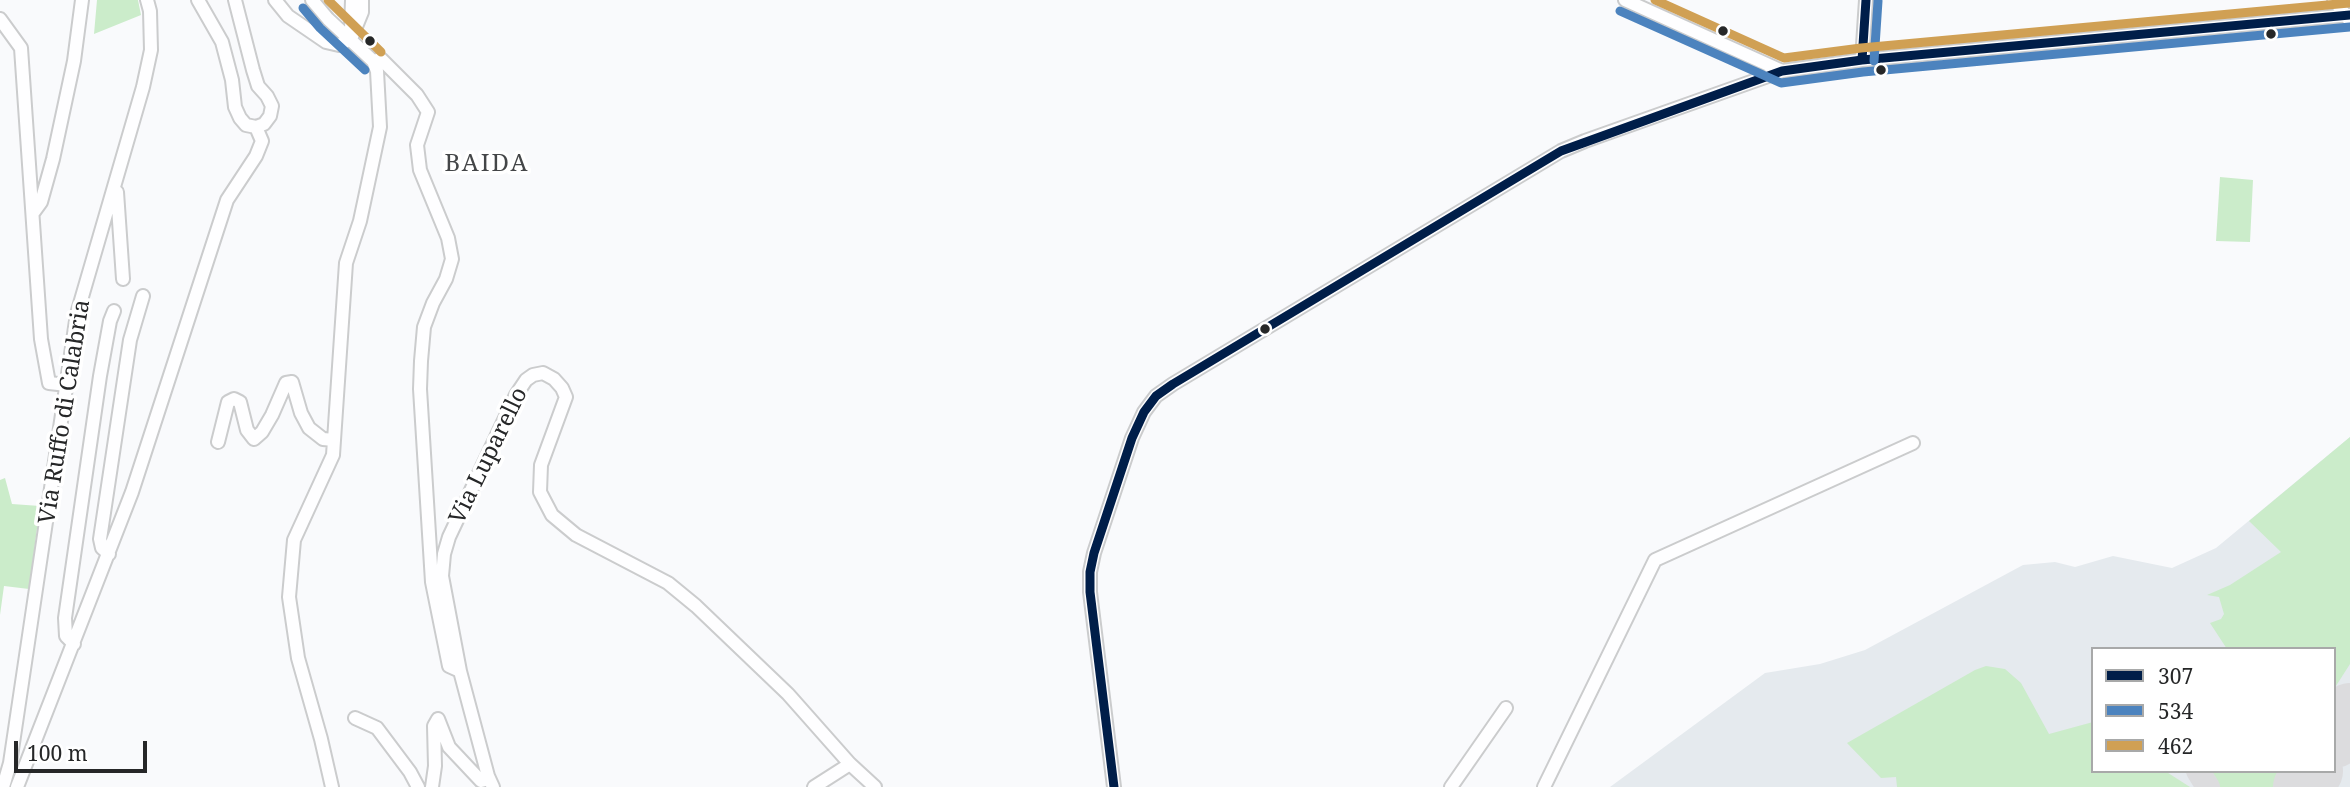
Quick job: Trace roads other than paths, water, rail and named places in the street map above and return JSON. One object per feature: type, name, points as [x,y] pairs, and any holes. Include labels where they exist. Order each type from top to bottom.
[{"type":"street","points":[[33,213],[41,202],[53,159],[74,61],[82,0]]},
{"type":"street","name":"Via Ruffo di Calabria","points":[[3,787],[10,763],[77,314],[143,87],[151,50],[150,11],[147,0]]},
{"type":"street","points":[[198,0],[222,42],[232,80],[235,107],[240,118],[246,125],[256,127],[264,124],[270,116],[272,106],[258,86],[235,0]]},
{"type":"street","points":[[275,0],[288,16],[326,42],[339,44],[351,39],[362,12],[362,0]]},
{"type":"street","points":[[312,0],[328,19],[373,61],[377,71],[380,128],[360,222],[346,263],[333,455],[295,540],[289,597],[298,657],[332,787]]},
{"type":"street","points":[[351,39],[352,0]]},
{"type":"street","points":[[1625,0],[1782,71]]},
{"type":"street","points":[[1862,60],[1866,0]]},
{"type":"street","points":[[2334,0],[2349,17]]},
{"type":"street","points":[[1114,787],[1090,592],[1090,572],[1132,438],[1144,412],[1156,396],[1560,151],[1782,71],[1862,60],[2349,17]]},
{"type":"street","points":[[0,19],[21,48],[41,339],[49,383],[67,385]]},
{"type":"street","points":[[373,61],[381,59],[417,95],[428,111],[417,145],[420,170],[448,238],[452,259],[424,327],[420,389],[432,582],[449,666],[460,671],[491,783],[481,781],[449,747],[438,719],[434,726],[435,766],[432,787]]},
{"type":"street","points":[[17,787],[132,492],[227,200],[256,156],[262,141],[256,127]]},
{"type":"street","points":[[116,181],[123,279]]},
{"type":"street","points":[[109,554],[102,548],[100,538],[130,340],[142,296]]},
{"type":"street","points":[[74,644],[66,636],[65,618],[100,376],[114,311]]},
{"type":"street","name":"Via Luparello","points":[[460,671],[442,576],[444,554],[449,537],[516,395],[533,374],[543,373],[554,379],[566,397],[541,465],[540,492],[552,515],[576,535],[668,583],[696,606],[788,694],[850,764],[875,787]]},
{"type":"street","points":[[218,442],[228,402],[234,399],[240,402],[247,430],[254,439],[262,432],[272,415],[286,383],[292,382],[309,428],[323,439],[334,440]]},
{"type":"street","points":[[1544,787],[1655,560],[1913,443]]},
{"type":"street","points":[[1451,787],[1506,708]]},
{"type":"street","points":[[355,718],[377,728],[418,787]]},
{"type":"street","points":[[814,787],[850,764]]},
{"type":"district","name":"BAIDA","points":[[487,164]]}]
